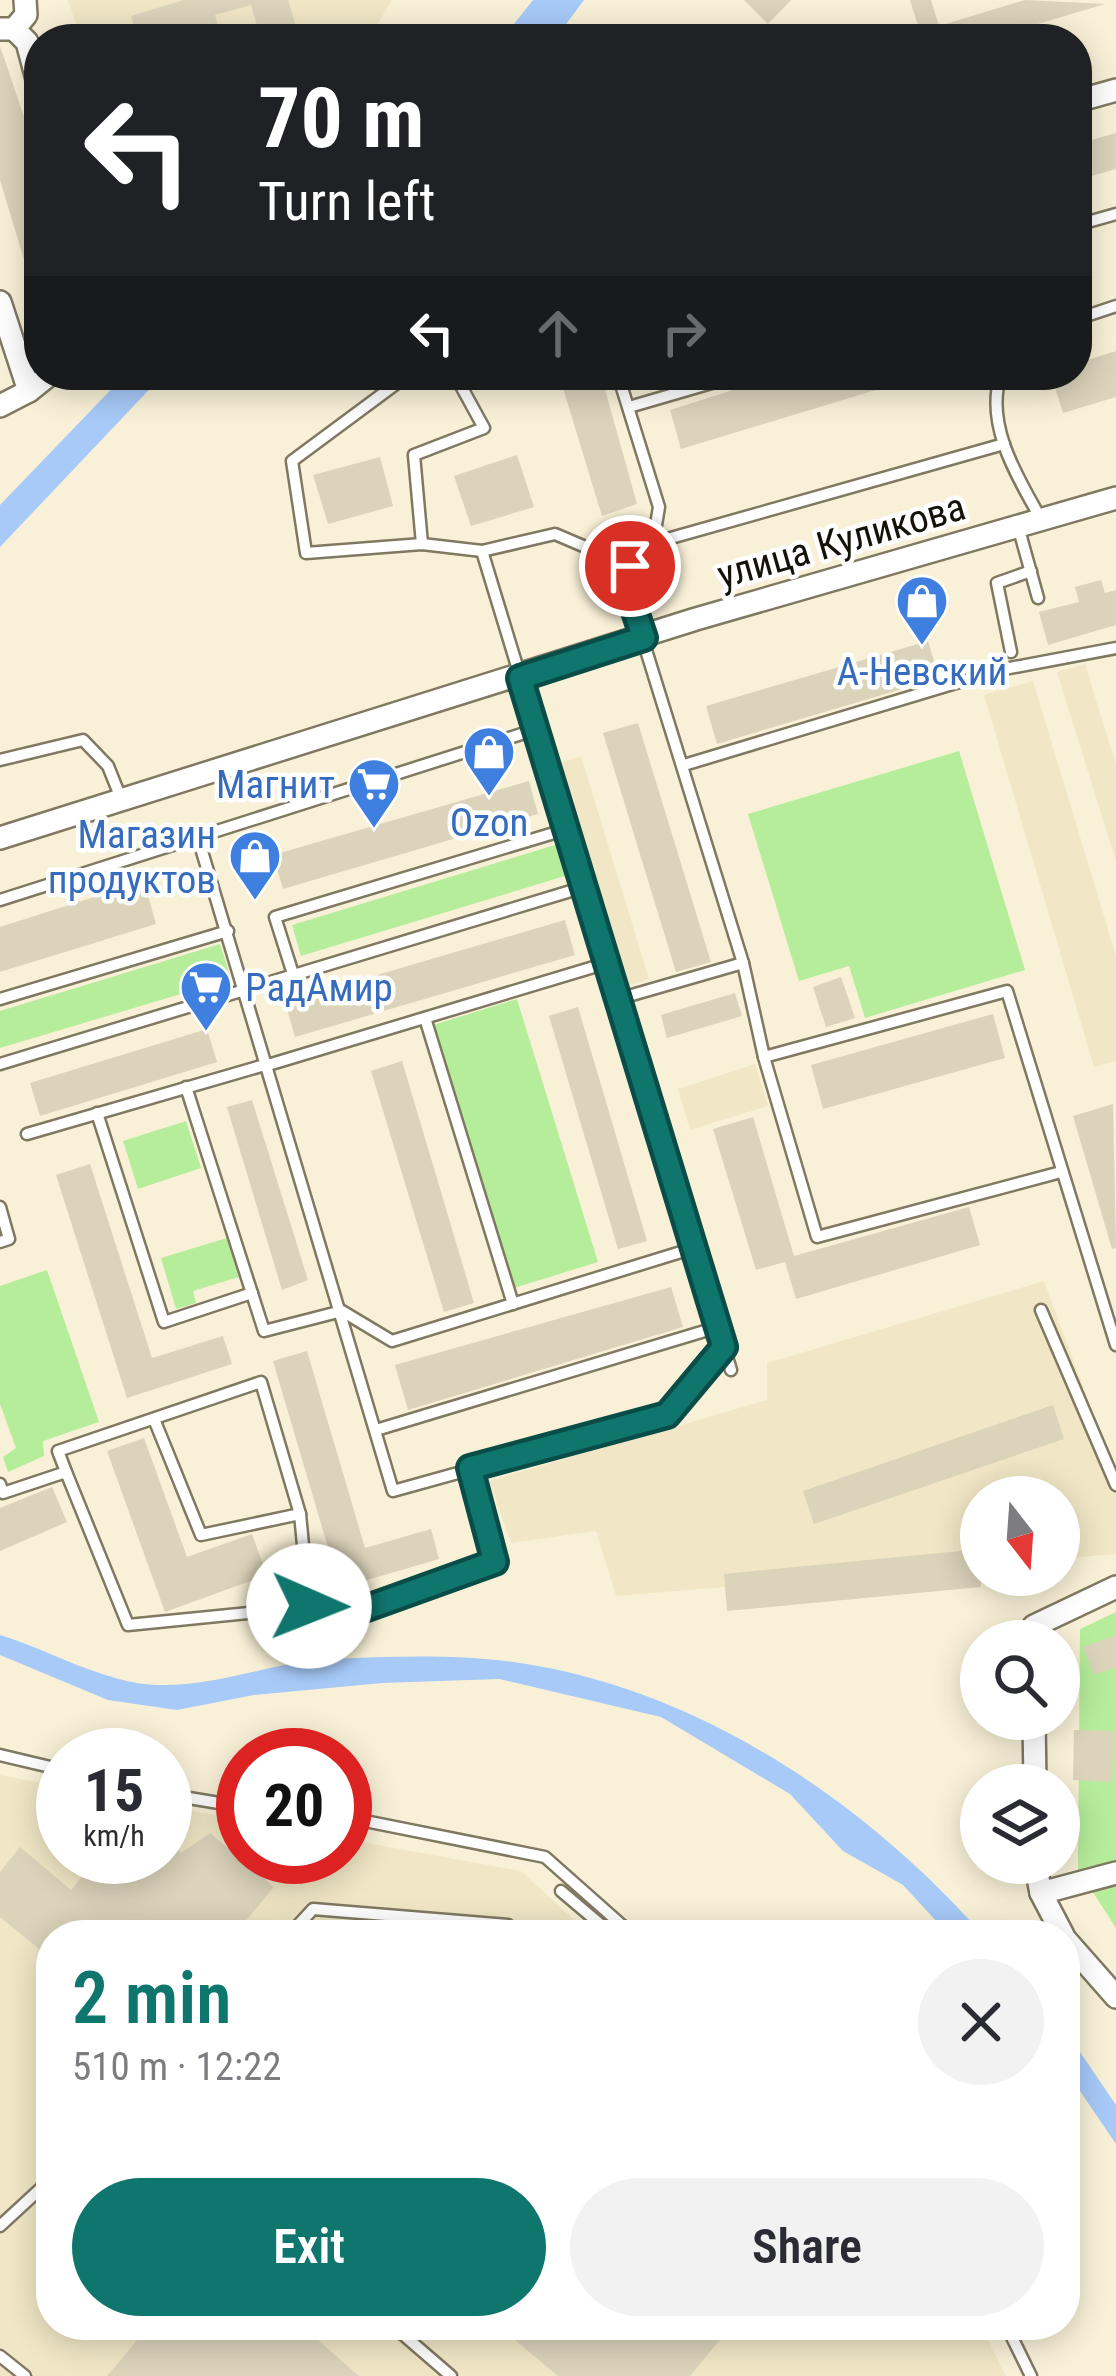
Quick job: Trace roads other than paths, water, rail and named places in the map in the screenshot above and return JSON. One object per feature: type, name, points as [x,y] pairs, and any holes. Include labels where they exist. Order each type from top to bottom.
[{"type":"street","points":[[7,29],[26,15],[25,0]]},
{"type":"street","points":[[0,302],[24,376]]},
{"type":"street","points":[[0,406],[29,391]]},
{"type":"street","name":"улица Куликова","points":[[0,838],[644,638],[1116,498]]},
{"type":"street","points":[[1058,1620],[1116,1586]]},
{"type":"street","points":[[1041,1893],[1116,1873]]},
{"type":"street","points":[[1039,1884],[1055,1920]]},
{"type":"street","points":[[1080,1955],[1116,1997]]},
{"type":"lane","points":[[388,390],[292,461],[306,554],[422,544],[482,551],[555,534],[630,566]]},
{"type":"lane","points":[[422,544],[414,455],[484,428],[463,390]]},
{"type":"lane","points":[[623,390],[659,507],[653,543]]},
{"type":"lane","points":[[629,407],[687,390]]},
{"type":"lane","points":[[996,390],[1004,443],[1041,519]]},
{"type":"lane","points":[[1004,443],[653,543],[624,579],[743,963],[764,1058],[817,1237],[1061,1172]]},
{"type":"lane","points":[[1018,526],[1039,598]]},
{"type":"lane","points":[[482,551],[731,1370]]},
{"type":"lane","points":[[1011,652],[997,583],[1030,571]]},
{"type":"lane","points":[[684,765],[999,670],[1116,648]]},
{"type":"lane","points":[[0,900],[534,730]]},
{"type":"lane","points":[[0,760],[83,740],[107,766],[122,801]]},
{"type":"lane","points":[[293,974],[275,917],[564,830]]},
{"type":"lane","points":[[198,838],[393,1491],[667,1415],[724,1347]]},
{"type":"lane","points":[[0,1064],[584,887]]},
{"type":"lane","points":[[0,1000],[228,931]]},
{"type":"lane","points":[[27,1134],[607,963]]},
{"type":"lane","points":[[618,999],[743,963]]},
{"type":"lane","points":[[764,1058],[1007,991],[1116,1345]]},
{"type":"lane","points":[[425,1018],[513,1304]]},
{"type":"lane","points":[[186,1087],[264,1331],[342,1311],[392,1341],[694,1248]]},
{"type":"lane","points":[[97,1114],[164,1322],[252,1293]]},
{"type":"lane","points":[[0,1208],[9,1239],[0,1242]]},
{"type":"lane","points":[[1041,1310],[1116,1485]]},
{"type":"lane","points":[[376,1430],[718,1327]]},
{"type":"lane","points":[[309,1606],[300,1514],[261,1382],[58,1451],[128,1624],[309,1606],[356,1612],[495,1562],[470,1468]]},
{"type":"lane","points":[[154,1419],[201,1534],[300,1514]]},
{"type":"lane","points":[[0,1484],[3,1492],[66,1472]]},
{"type":"lane","points":[[0,1755],[36,1764]]},
{"type":"lane","points":[[372,1822],[545,1857],[615,1920]]},
{"type":"lane","points":[[561,1891],[595,1920]]},
{"type":"lane","points":[[303,1920],[313,1909],[447,1920]]},
{"type":"lane","points":[[0,2226],[36,2193]]},
{"type":"lane","points":[[409,2340],[451,2376]]},
{"type":"lane","points":[[1013,2340],[1031,2376]]},
{"type":"lane","points":[[0,2356],[25,2376]]},
{"type":"water","points":[[533,0],[584,0],[566,24],[514,24]]},
{"type":"water","points":[[111,390],[149,390],[0,547],[0,505]]},
{"type":"water","points":[[0,1635],[97,1672],[156,1685],[200,1682],[306,1661],[406,1656],[513,1662],[602,1681],[664,1703],[782,1764],[890,1843],[969,1920],[935,1920],[903,1885],[843,1851],[790,1794],[661,1717],[499,1679],[382,1683],[254,1695],[177,1710],[108,1700],[0,1655]]},
{"type":"water","points":[[1080,2052],[1116,2105],[1116,2144],[1080,2091]]},
{"type":"place","name":"А-Невский","points":[[922,647]]},
{"type":"place","name":"Ozon","points":[[489,798]]},
{"type":"place","name":"Магнит","points":[[374,830]]},
{"type":"place","name":"Магазин продуктов","points":[[255,902]]},
{"type":"place","name":"РадАмир","points":[[206,1033]]}]
